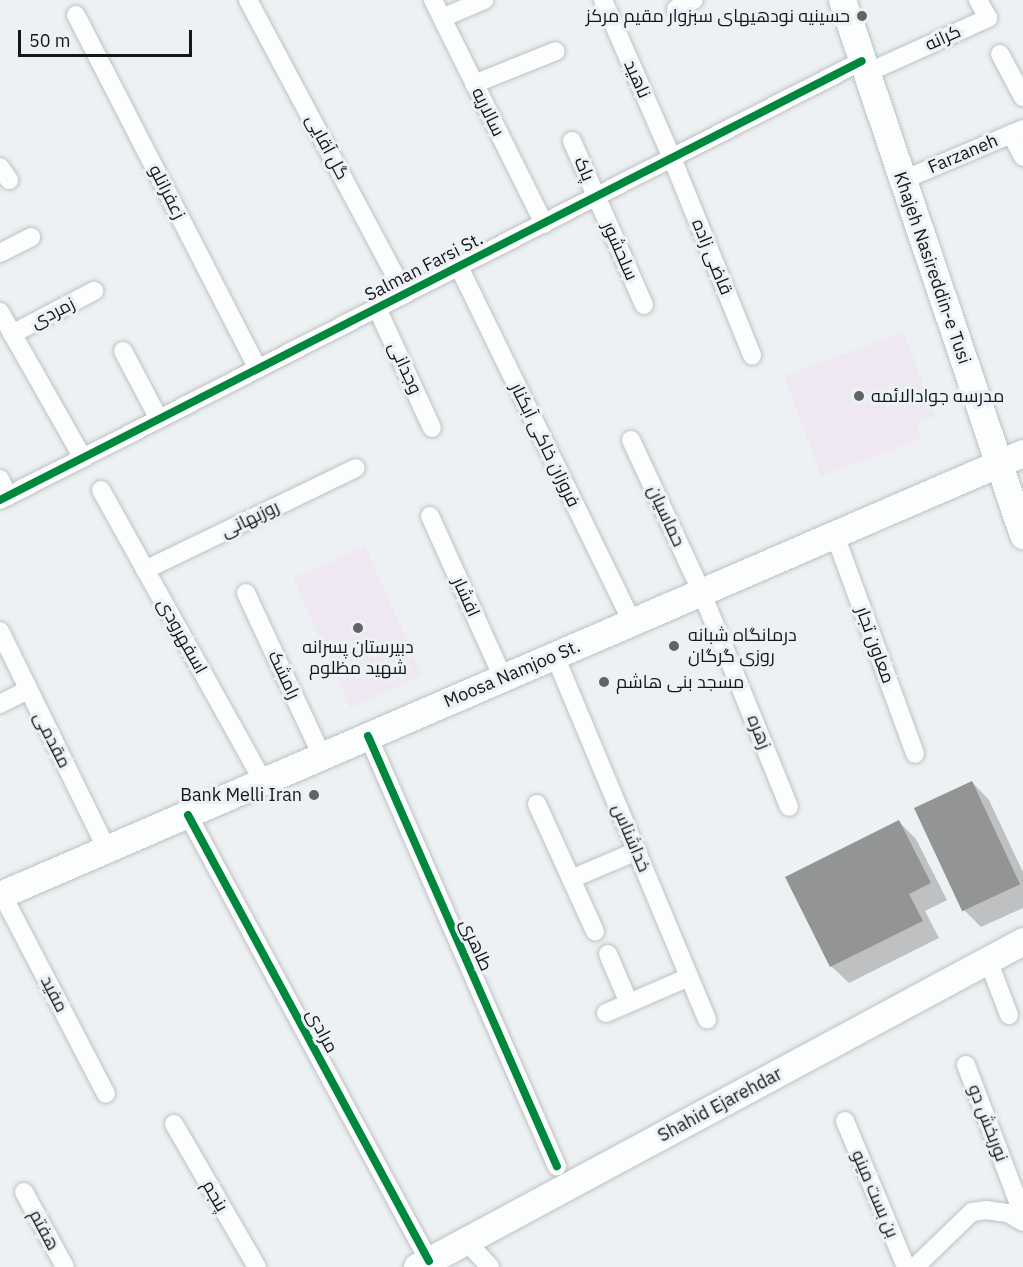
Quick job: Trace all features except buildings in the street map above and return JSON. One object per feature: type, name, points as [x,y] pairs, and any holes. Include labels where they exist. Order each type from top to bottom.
[{"type":"main road","name":"Khajeh Nasireddin-e Tusi","points":[[842,0],[871,64],[903,180],[1023,535]]},
{"type":"main road","name":"Moosa Namjoo St.","points":[[1,894],[1023,453]]},
{"type":"main road","name":"Shahid Ejarehdar","points":[[423,1264],[1023,941]]},
{"type":"street","name":"گل آقایی","points":[[248,0],[405,294]]},
{"type":"street","name":"سالاریه","points":[[433,0],[543,224]]},
{"type":"street","points":[[442,18],[484,0]]},
{"type":"street","name":"ناهید","points":[[603,0],[672,158]]},
{"type":"street","points":[[676,9],[694,0]]},
{"type":"street","name":"کرانه","points":[[871,64],[988,18],[978,0]]},
{"type":"street","name":"زعفرانلو","points":[[76,15],[258,369]]},
{"type":"street","points":[[474,84],[556,51]]},
{"type":"street","points":[[1000,54],[1023,97]]},
{"type":"street","name":"Salman Farsi St.","points":[[4,498],[672,158],[871,64]]},
{"type":"street","points":[[1017,131],[1023,157]]},
{"type":"street","name":"Farzaneh","points":[[903,180],[1017,131]]},
{"type":"street","name":"پاک","points":[[572,141],[596,197]]},
{"type":"street","name":"قاضی زاده","points":[[672,158],[752,355]]},
{"type":"street","name":"سلحشور","points":[[596,197],[644,305]]},
{"type":"street","points":[[0,254],[31,237]]},
{"type":"street","name":"فروزان خاکی آبکنار","points":[[459,267],[632,622]]},
{"type":"street","name":"زمردی","points":[[12,334],[94,291]]},
{"type":"street","name":"وجدانی","points":[[377,308],[432,428]]},
{"type":"street","points":[[0,312],[83,458]]},
{"type":"street","points":[[123,351],[159,419]]},
{"type":"street","name":"حماسیان","points":[[631,440],[702,591]]},
{"type":"street","name":"روزبهانی","points":[[145,570],[356,468]]},
{"type":"street","points":[[0,480],[4,498]]},
{"type":"street","name":"اسفهرودی","points":[[101,490],[263,781]]},
{"type":"street","name":"افشار","points":[[430,516],[503,678]]},
{"type":"street","name":"معاون تجار","points":[[835,535],[915,754]]},
{"type":"street","name":"زهره","points":[[702,591],[789,807]]},
{"type":"street","name":"رامشک","points":[[246,593],[322,756]]},
{"type":"street","name":"مقدمی","points":[[0,631],[107,849]]},
{"type":"street","name":"خداشناس","points":[[555,656],[707,1020]]},
{"type":"street","points":[[0,704],[27,690]]},
{"type":"street","name":"طاهری","points":[[368,736],[556,1166]]},
{"type":"street","points":[[537,804],[595,931]]},
{"type":"street","name":"مرادی","points":[[188,815],[423,1264]]},
{"type":"street","points":[[571,879],[637,851]]},
{"type":"street","name":"مفید","points":[[1,894],[106,1094]]},
{"type":"street","points":[[608,954],[629,1003]]},
{"type":"street","points":[[988,960],[1010,1015]]},
{"type":"street","points":[[606,1013],[689,977]]},
{"type":"street","name":"نوربخش دو","points":[[966,1065],[1023,1214]]},
{"type":"street","name":"بن بست مینو","points":[[845,1120],[906,1267]]},
{"type":"street","name":"پنجم","points":[[174,1124],[257,1267]]},
{"type":"street","name":"هفتم","points":[[24,1192],[64,1267]]},
{"type":"street","points":[[915,1267],[972,1212],[986,1210],[1008,1213],[1023,1222]]},
{"type":"street","points":[[466,1241],[490,1267]]},
{"type":"shaded area","name":"مدرسه جوادالائمه","points":[[904,332],[935,416],[916,423],[921,439],[821,476],[784,376]]},
{"type":"shaded area","name":"دبیرستان پسرانه شهید مظلوم","points":[[365,546],[423,676],[351,708],[293,578]]},
{"type":"cycle path","points":[[0,500],[862,61]]},
{"type":"cycle path","points":[[368,736],[557,1166]]},
{"type":"cycle path","points":[[188,815],[429,1261]]},
{"type":"place","name":"حسینیه نودهیهای سبزوار مقیم مرکز","points":[[862,16]]},
{"type":"place","name":"مدرسه جوادالائمه","points":[[859,396]]},
{"type":"place","name":"دبیرستان پسرانه شهید مظلوم","points":[[358,628]]},
{"type":"place","name":"درمانگاه شبانه روزی گرگان","points":[[674,646]]},
{"type":"place","name":"مسجد بنی هاشم","points":[[604,682]]},
{"type":"place","name":"Bank Melli Iran","points":[[314,795]]}]
